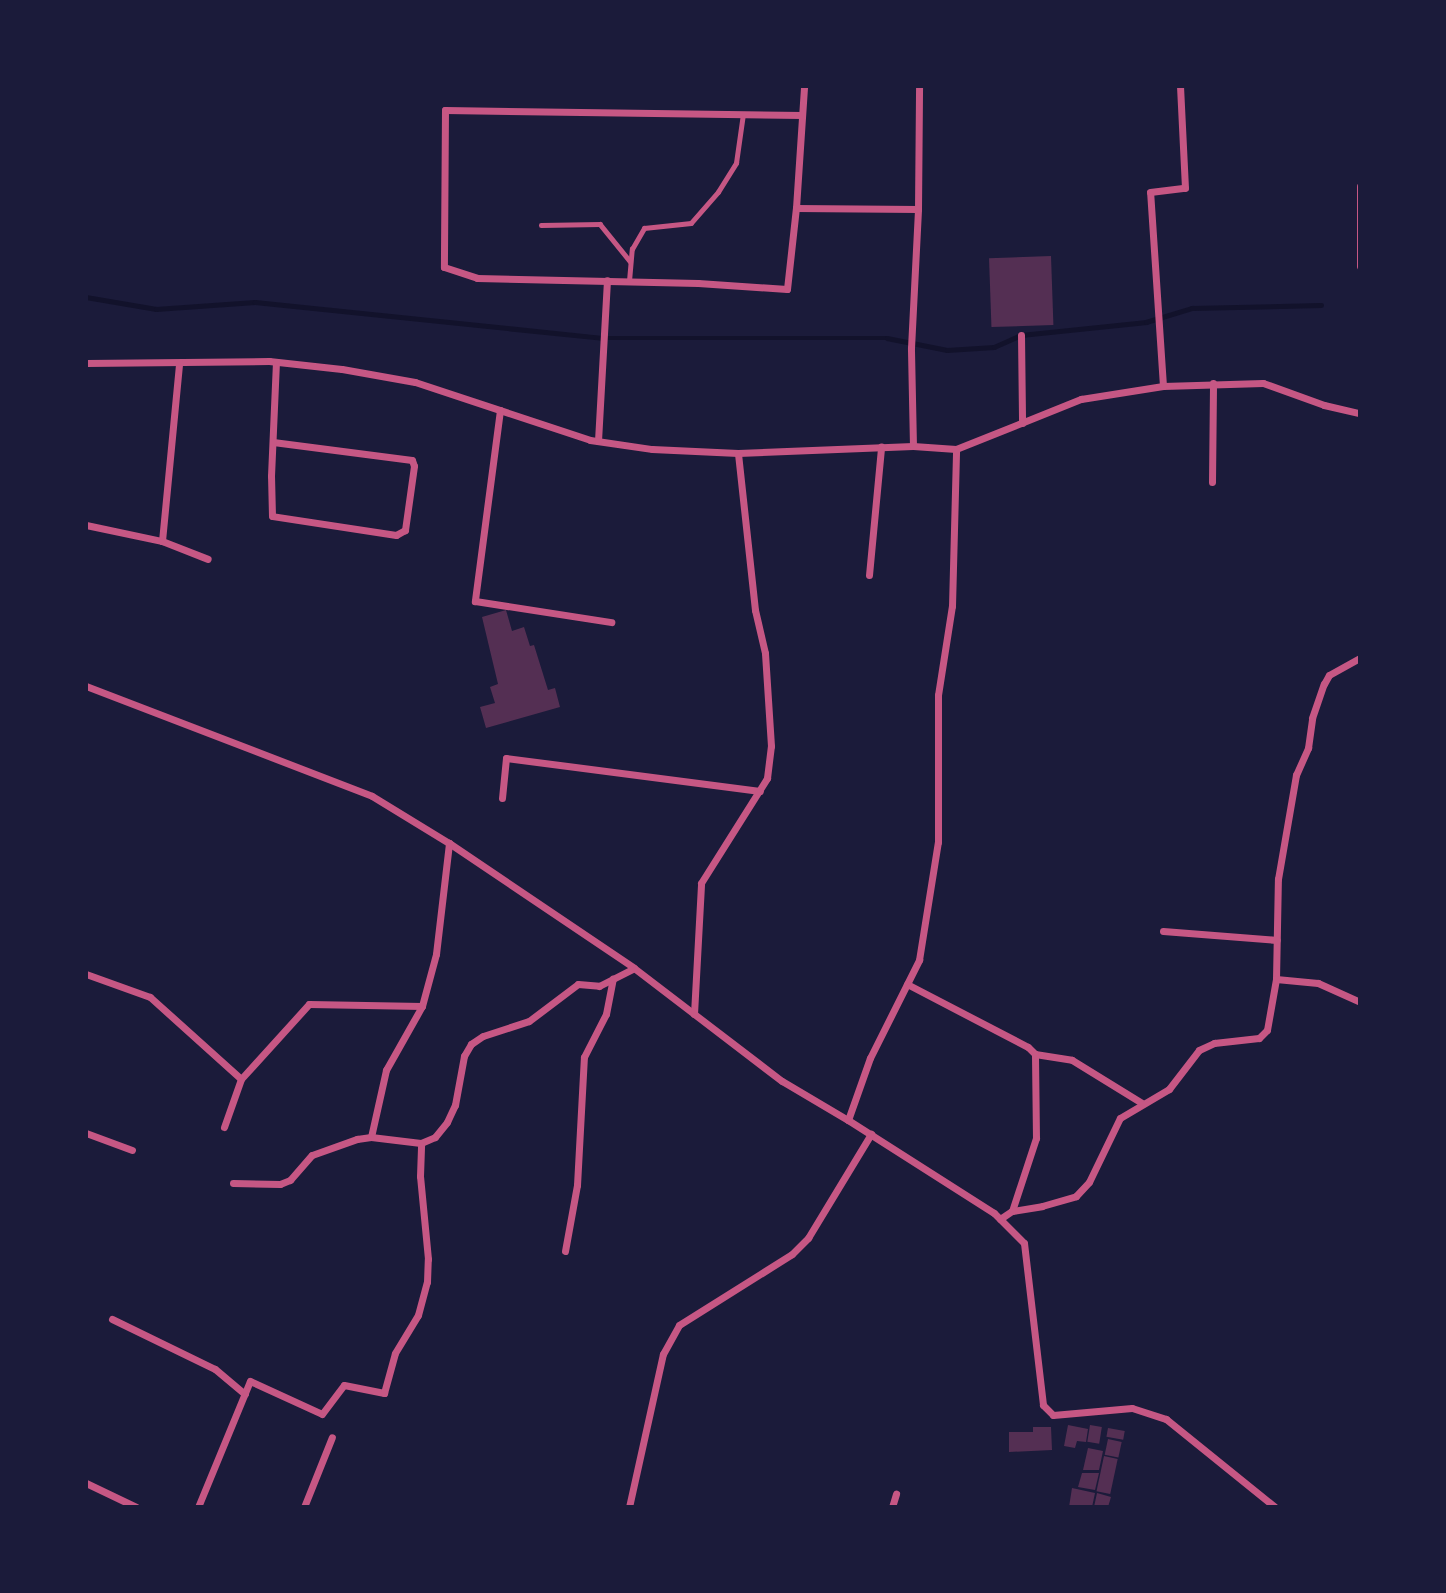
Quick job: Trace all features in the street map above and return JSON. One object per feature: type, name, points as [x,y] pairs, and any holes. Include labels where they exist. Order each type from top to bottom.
[{"type":"street","points":[[802,115],[445,110],[444,267],[477,278],[607,280],[787,289],[796,208],[804,86]]},
{"type":"street","points":[[913,446],[911,348],[918,209],[919,86]]},
{"type":"street","points":[[1163,386],[1150,192],[1185,188],[1180,86]]},
{"type":"street","points":[[1360,186],[1360,266]]},
{"type":"street","points":[[796,208],[918,209]]},
{"type":"street","points":[[598,441],[607,280]]},
{"type":"street","points":[[1021,335],[1022,423]]},
{"type":"street","points":[[273,442],[412,460],[414,466],[405,530],[396,535],[272,516],[273,442],[276,362]]},
{"type":"street","points":[[86,363],[276,362],[342,369],[415,382],[598,441],[652,449],[738,453],[913,446],[956,449],[1081,399],[1163,386],[1263,383],[1324,405],[1360,413]]},
{"type":"street","points":[[162,541],[179,363]]},
{"type":"street","points":[[1212,482],[1213,383]]},
{"type":"street","points":[[500,410],[475,601],[611,622]]},
{"type":"street","points":[[869,575],[881,447]]},
{"type":"street","points":[[848,1120],[870,1058],[919,960],[938,842],[938,695],[952,606],[956,449]]},
{"type":"street","points":[[694,1014],[701,883],[767,778],[770,704],[765,653],[753,598],[738,453]]},
{"type":"street","points":[[86,525],[162,541],[208,559]]},
{"type":"street","points":[[1000,1219],[1012,1211],[1076,1196],[1089,1182],[1120,1118],[1169,1089],[1199,1050],[1239,1038],[1259,1038],[1267,1030],[1276,979],[1278,879],[1296,775],[1308,748],[1312,718],[1329,675],[1360,658]]},
{"type":"street","points":[[86,686],[372,796],[449,843],[634,968],[782,1081],[871,1134],[1000,1219],[1024,1243],[1044,1405],[1053,1415],[1132,1408],[1166,1419],[1275,1507]]},
{"type":"street","points":[[502,798],[506,758],[760,791]]},
{"type":"street","points":[[371,1137],[386,1070],[422,1006],[441,934],[449,843]]},
{"type":"street","points":[[1163,931],[1277,940]]},
{"type":"street","points":[[233,1183],[280,1184],[290,1180],[312,1154],[371,1137],[421,1143],[435,1138],[455,1105],[464,1056],[471,1044],[483,1036],[529,1021],[578,984],[599,986],[634,968]]},
{"type":"street","points":[[86,974],[150,998],[241,1079]]},
{"type":"street","points":[[565,1251],[577,1185],[584,1057],[606,1014],[614,979]]},
{"type":"street","points":[[1276,979],[1318,983],[1360,1002]]},
{"type":"street","points":[[906,985],[1028,1047],[1035,1054],[1072,1060],[1142,1103]]},
{"type":"street","points":[[224,1127],[241,1079],[309,1004],[422,1006]]},
{"type":"street","points":[[1012,1211],[1036,1138],[1035,1054]]},
{"type":"street","points":[[86,1133],[132,1150]]},
{"type":"street","points":[[629,1507],[663,1354],[679,1325],[792,1254],[808,1238],[871,1134]]},
{"type":"street","points":[[198,1507],[250,1381],[322,1414],[344,1385],[384,1392],[395,1353],[418,1315],[427,1282],[428,1259],[420,1176],[421,1143]]},
{"type":"street","points":[[112,1319],[215,1369],[245,1394]]},
{"type":"street","points":[[304,1507],[332,1437]]},
{"type":"street","points":[[86,1483],[136,1507]]},
{"type":"street","points":[[892,1507],[895,1494]]},
{"type":"lane","points":[[629,281],[632,249],[644,228],[691,223],[718,192],[736,163],[743,114]]},
{"type":"lane","points":[[541,225],[600,224],[631,261]]},
{"type":"building","points":[[1051,256],[1053,325],[991,327],[989,258]]},
{"type":"building","points":[[506,610],[512,631],[524,627],[530,646],[534,645],[548,690],[555,688],[560,707],[486,728],[480,707],[495,703],[490,687],[498,684],[482,617]]},
{"type":"building","points":[[1068,1425],[1088,1429],[1086,1442],[1077,1441],[1075,1448],[1064,1446]]},
{"type":"building","points":[[1090,1425],[1102,1427],[1099,1444],[1087,1442]]},
{"type":"building","points":[[1033,1427],[1051,1427],[1052,1450],[1009,1452],[1009,1432],[1033,1432]]},
{"type":"building","points":[[1108,1428],[1125,1431],[1123,1440],[1106,1437]]},
{"type":"building","points":[[1108,1439],[1122,1442],[1118,1458],[1105,1455]]},
{"type":"building","points":[[1088,1448],[1103,1451],[1099,1470],[1083,1470]]},
{"type":"building","points":[[1104,1456],[1118,1459],[1110,1494],[1097,1491]]},
{"type":"building","points":[[1082,1473],[1099,1473],[1095,1490],[1078,1487]]},
{"type":"building","points":[[1072,1488],[1095,1493],[1092,1507],[1069,1507]]},
{"type":"building","points":[[1097,1493],[1111,1497],[1108,1507],[1094,1507]]},
{"type":"waterway","points":[[86,297],[156,309],[255,302],[604,338],[887,338],[947,350],[994,347],[1021,335],[1146,322],[1192,308],[1321,305]]}]
